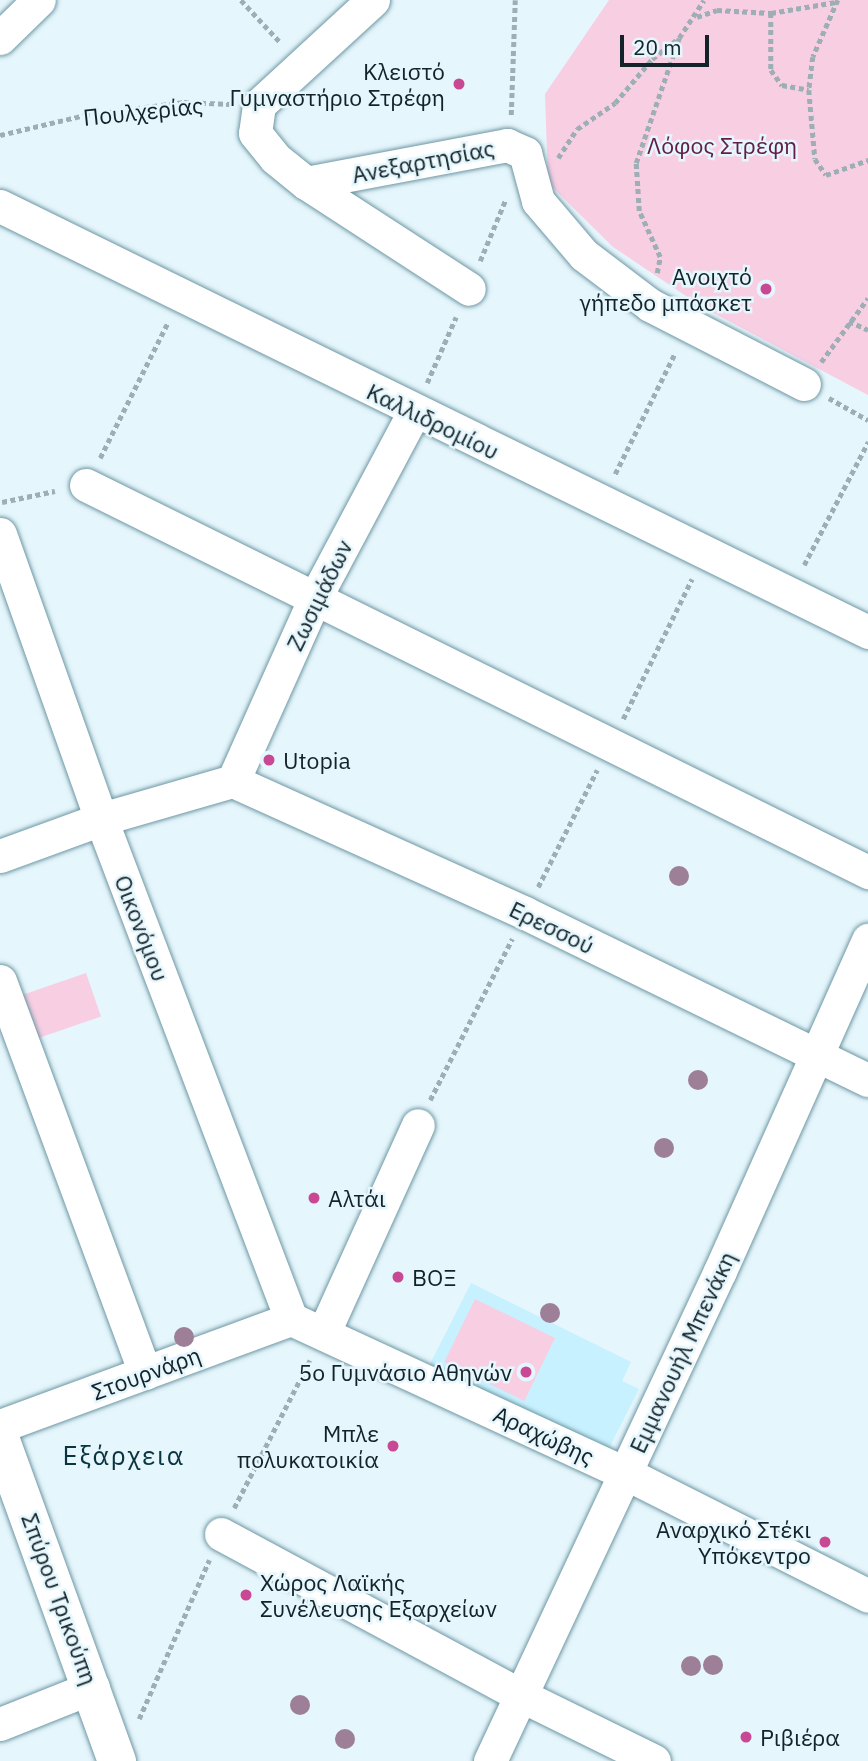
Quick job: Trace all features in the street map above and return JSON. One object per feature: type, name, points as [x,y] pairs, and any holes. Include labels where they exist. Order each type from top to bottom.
[{"type":"street","points":[[373,0],[259,104],[255,133],[275,158],[306,183],[469,289]]},
{"type":"street","name":"Ανεξαρτησίας","points":[[306,183],[507,145],[526,163],[538,201],[584,255],[650,305],[804,384]]},
{"type":"street","name":"Καλλιδρομίου","points":[[0,206],[414,412],[868,632]]},
{"type":"street","name":"Ζωσιμάδων","points":[[233,781],[315,598],[414,412]]},
{"type":"street","points":[[86,485],[868,872]]},
{"type":"street","name":"Οικονόμου","points":[[0,534],[101,819],[291,1320]]},
{"type":"street","points":[[0,856],[101,819],[233,781]]},
{"type":"street","name":"Ερεσσού","points":[[233,781],[525,913],[868,1080]]},
{"type":"street","name":"Εμμανουήλ Μπενάκη","points":[[490,1761],[625,1473],[868,940]]},
{"type":"street","points":[[0,981],[145,1373]]},
{"type":"street","points":[[324,1332],[418,1125]]},
{"type":"street","name":"Αραχώβης","points":[[291,1320],[324,1332],[625,1473],[868,1596]]},
{"type":"street","name":"Στουρνάρη","points":[[0,1426],[291,1320]]},
{"type":"street","name":"Σπύρου Τρικούπη","points":[[0,1438],[93,1687],[117,1761]]},
{"type":"street","points":[[221,1534],[522,1696],[654,1761]]},
{"type":"street","points":[[0,1724],[93,1687]]},
{"type":"path","points":[[241,0],[302,65]]},
{"type":"path","points":[[515,0],[511,116],[526,163],[557,159],[577,130],[615,103],[652,59],[679,38],[696,18],[704,0]]},
{"type":"path","points":[[696,18],[718,10],[771,13],[837,1]]},
{"type":"path","points":[[837,1],[816,48],[809,90],[815,159],[826,175],[868,160]]},
{"type":"path","points":[[771,13],[771,71],[782,85],[809,90]]},
{"type":"path","points":[[650,305],[660,257],[639,211],[636,163],[679,38]]},
{"type":"path","name":"Πουλχερίας","points":[[0,135],[85,115],[184,102],[259,104]]},
{"type":"path","points":[[862,163],[868,167]]},
{"type":"path","points":[[0,503],[86,485],[180,296]]},
{"type":"path","points":[[868,298],[804,384],[868,420]]},
{"type":"path","points":[[849,321],[868,330]]},
{"type":"path","points":[[601,503],[690,324]]},
{"type":"path","points":[[789,594],[868,442]]},
{"type":"path","points":[[611,743],[679,605]]},
{"type":"path","points":[[418,1125],[592,779]]},
{"type":"shaded area","name":"5ο Γυμνάσιο Αθηνών","points":[[471,1283],[631,1362],[622,1381],[639,1389],[603,1460],[426,1372]]},
{"type":"green space","name":"Λόφος Στρέφη","points":[[609,0],[868,0],[868,395],[704,308],[613,247],[548,183],[545,94]]},
{"type":"green space","points":[[86,973],[101,1016],[33,1040],[18,996]]},
{"type":"green space","points":[[475,1299],[555,1338],[524,1401],[444,1362]]},
{"type":"place","name":"Κλειστό Γυμναστήριο Στρέφη","points":[[459,84]]},
{"type":"place","name":"Ανοιχτό γήπεδο μπάσκετ","points":[[766,289]]},
{"type":"place","name":"Utopia","points":[[269,760]]},
{"type":"place","name":"Αλτάι","points":[[314,1198]]},
{"type":"place","name":"ΒΟΞ","points":[[398,1277]]},
{"type":"place","name":"5ο Γυμνάσιο Αθηνών","points":[[526,1372]]},
{"type":"place","name":"Μπλε πολυκατοικία","points":[[393,1446]]},
{"type":"place","name":"Αναρχικό Στέκι Υπόκεντρο","points":[[825,1542]]},
{"type":"place","name":"Χώρος Λαϊκής Συνέλευσης Εξαρχείων","points":[[246,1595]]},
{"type":"place","name":"Ριβιέρα","points":[[746,1737]]},
{"type":"district","name":"Εξάρχεια","points":[[124,1456]]}]
